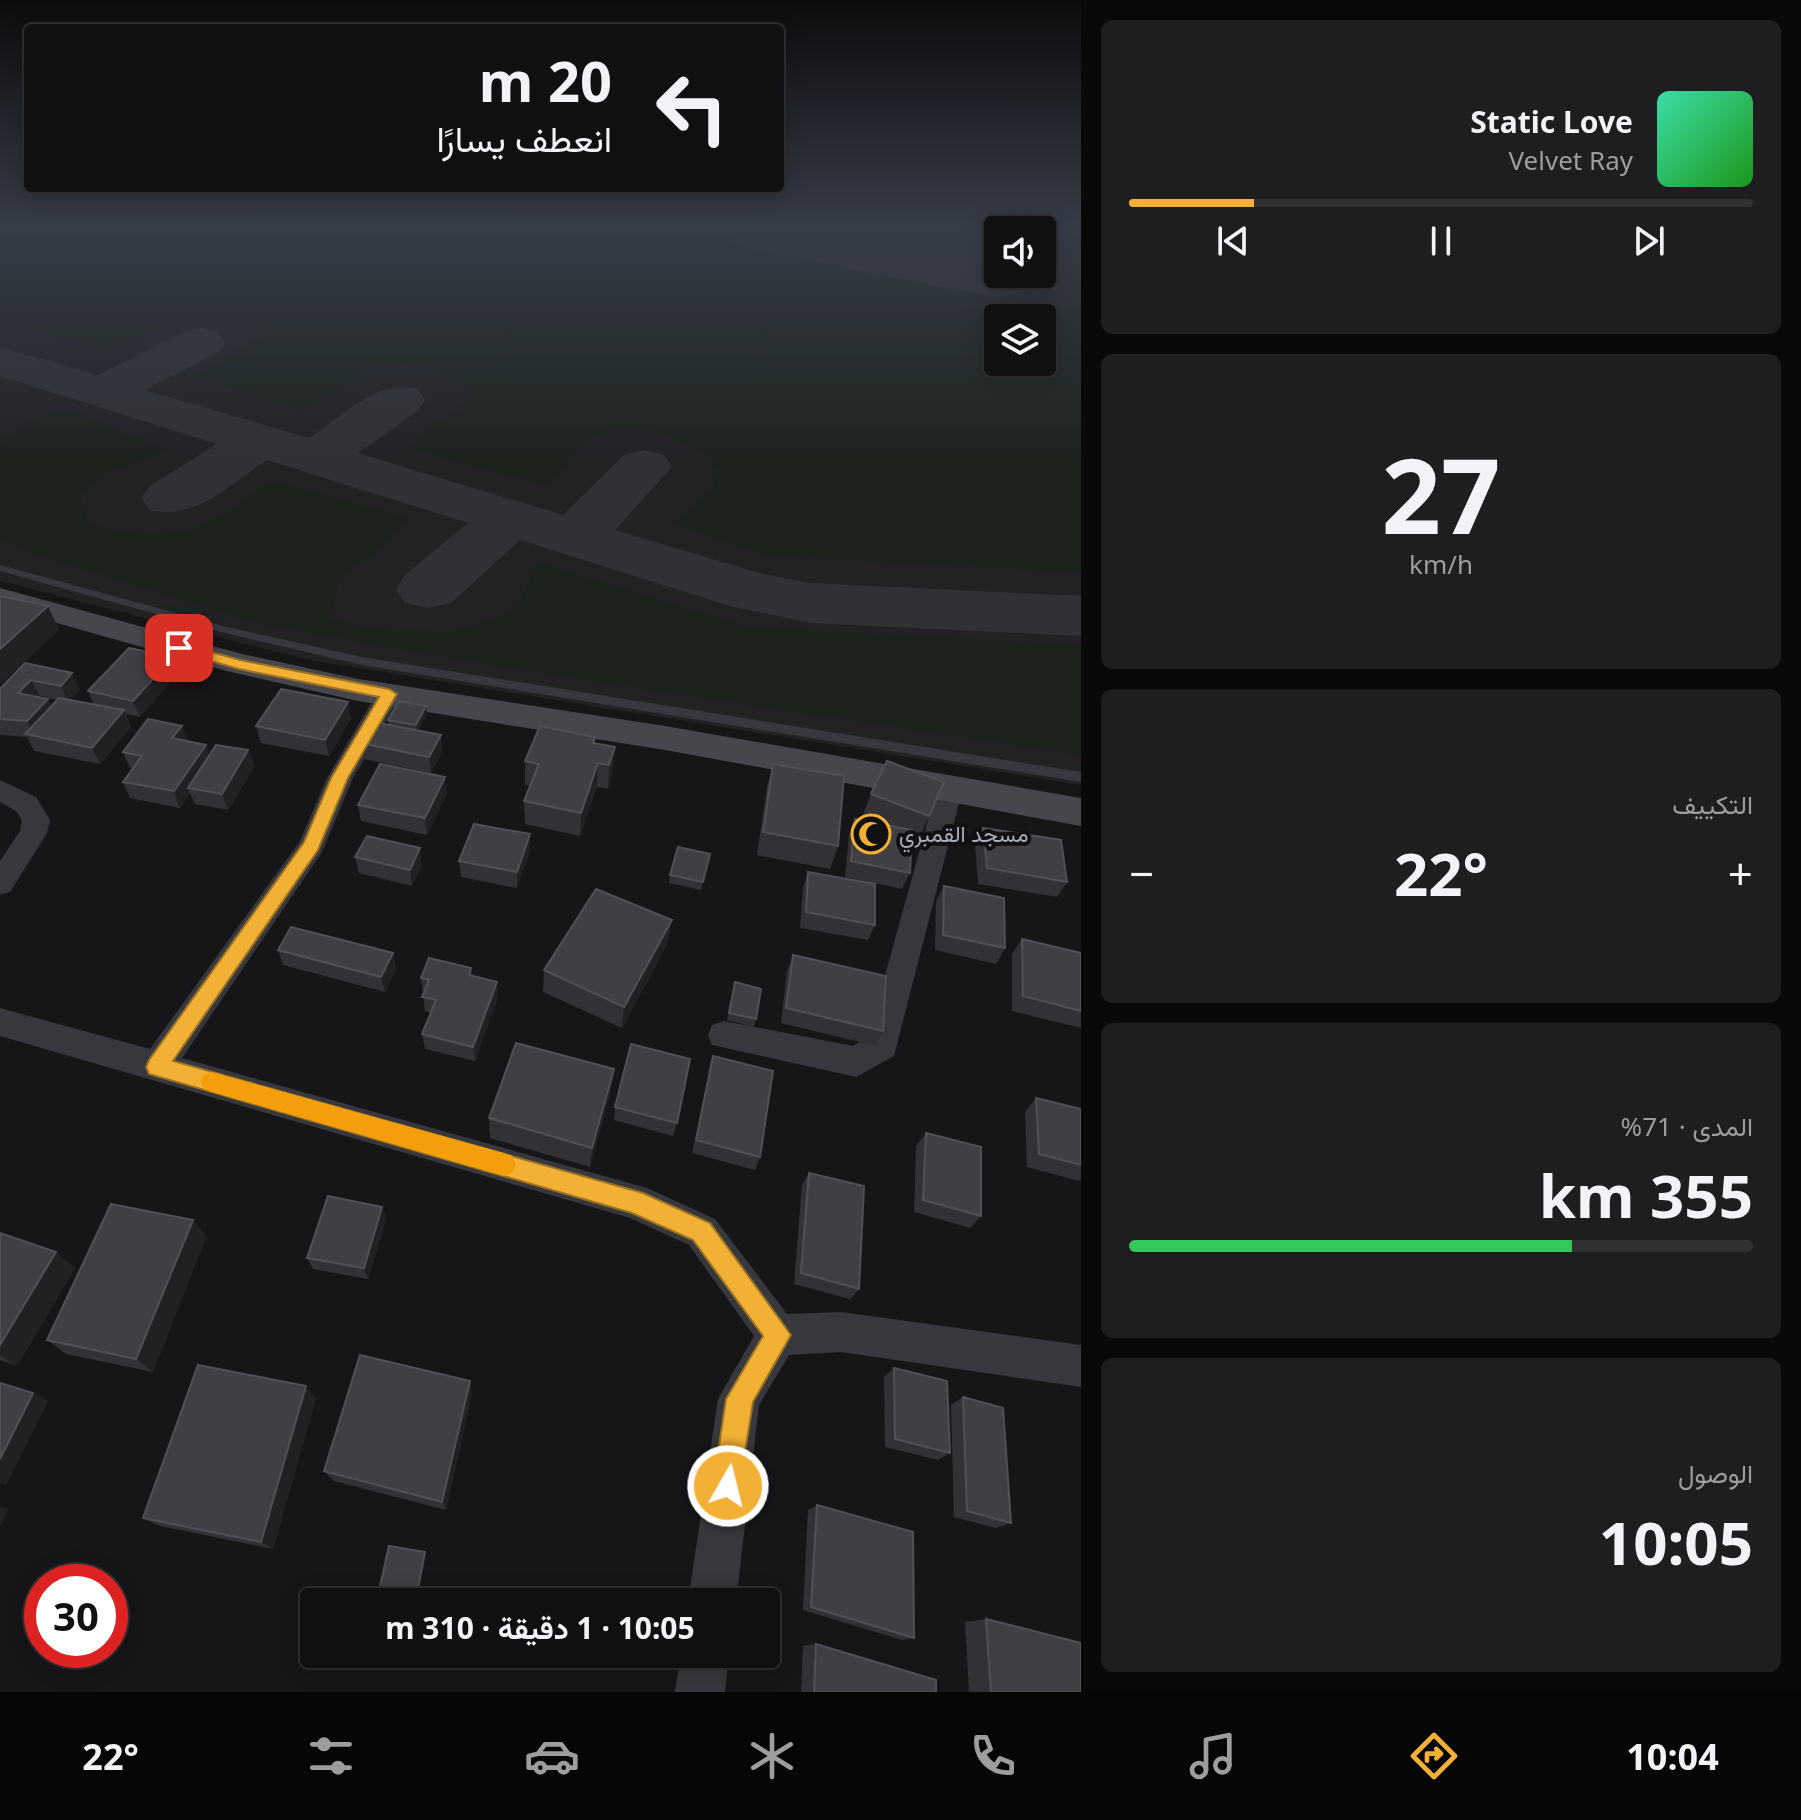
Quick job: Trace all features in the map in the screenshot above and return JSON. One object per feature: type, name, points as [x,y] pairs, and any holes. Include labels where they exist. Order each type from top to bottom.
[{"type":"main road","points":[[0,597],[239,664],[389,694],[665,738],[949,791],[1081,812]]},
{"type":"street","points":[[157,1067],[312,845],[340,778],[389,694]]},
{"type":"street","points":[[0,790],[26,804],[36,820],[33,833],[0,884]]},
{"type":"street","points":[[724,1035],[856,1062],[882,1046],[949,791]]},
{"type":"street","points":[[0,1022],[634,1201],[702,1232],[778,1335]]},
{"type":"street","points":[[778,1335],[841,1332],[1081,1366]]},
{"type":"street","points":[[714,1588],[739,1399],[778,1335]]},
{"type":"street","points":[[700,1692],[703,1668]]},
{"type":"lane","points":[[0,568],[225,630],[362,661],[1081,777]]},
{"type":"shaded area","points":[[0,306],[984,306],[984,376],[1056,376],[1056,306],[1081,306],[1081,785],[309,660],[0,581]]},
{"type":"shaded area","points":[[0,306],[984,306],[984,376],[1056,376],[1056,306],[1081,309],[1081,572],[769,556],[674,523],[713,488],[718,471],[703,451],[658,432],[617,428],[586,441],[546,485],[410,449],[427,430],[465,405],[463,384],[428,366],[387,362],[363,370],[338,393],[301,410],[191,376],[265,337],[257,323],[219,320],[182,324],[110,352],[0,320]]},
{"type":"shaded area","points":[[72,411],[170,451],[108,472],[80,496],[87,523],[140,534],[185,531],[226,513],[270,481],[408,517],[376,552],[339,578],[331,620],[383,630],[452,632],[514,612],[539,563],[749,627],[1081,645],[1081,755],[544,674],[258,624],[28,552],[0,537],[0,445],[33,418]]},
{"type":"building","points":[[0,596],[48,606],[0,649]]},
{"type":"building","points":[[129,648],[173,657],[133,701],[88,691]]},
{"type":"building","points":[[25,663],[72,673],[61,686],[31,680],[18,693],[48,699],[27,721],[0,719],[0,689]]},
{"type":"building","points":[[281,689],[348,702],[325,740],[256,726]]},
{"type":"building","points":[[59,698],[124,710],[92,748],[25,734]]},
{"type":"building","points":[[399,701],[426,706],[416,725],[388,720]]},
{"type":"building","points":[[148,719],[182,726],[172,738],[206,745],[174,791],[123,782],[142,756],[123,752]]},
{"type":"building","points":[[374,722],[441,735],[429,757],[361,743]]},
{"type":"building","points":[[540,726],[595,737],[593,743],[615,747],[609,765],[598,763],[581,813],[524,801],[539,764],[525,761]]},
{"type":"building","points":[[216,745],[248,750],[222,794],[188,788]]},
{"type":"building","points":[[887,761],[944,782],[929,816],[871,794]]},
{"type":"building","points":[[380,764],[445,777],[425,818],[358,805]]},
{"type":"building","points":[[773,764],[844,776],[838,846],[763,832]]},
{"type":"building","points":[[855,819],[912,830],[910,873],[851,861]]},
{"type":"building","points":[[474,824],[530,834],[517,872],[459,861]]},
{"type":"building","points":[[983,828],[1061,840],[1067,882],[987,868]]},
{"type":"building","points":[[367,836],[420,848],[410,870],[355,857]]},
{"type":"building","points":[[678,847],[710,854],[703,882],[670,875]]},
{"type":"building","points":[[808,872],[875,884],[875,925],[806,912]]},
{"type":"building","points":[[944,886],[1004,898],[1005,948],[943,935]]},
{"type":"building","points":[[596,889],[672,920],[624,1007],[544,970]]},
{"type":"building","points":[[291,927],[393,953],[381,977],[278,950]]},
{"type":"building","points":[[1022,939],[1081,953],[1081,1011],[1023,996]]},
{"type":"building","points":[[793,955],[886,976],[883,1031],[786,1008]]},
{"type":"building","points":[[429,958],[471,968],[469,975],[497,982],[473,1047],[422,1034],[436,1000],[422,997],[429,980],[421,978]]},
{"type":"building","points":[[735,982],[761,989],[756,1019],[729,1013]]},
{"type":"building","points":[[516,1043],[614,1069],[592,1148],[489,1118]]},
{"type":"building","points":[[631,1044],[690,1059],[677,1123],[615,1107]]},
{"type":"building","points":[[713,1056],[773,1071],[760,1157],[696,1140]]},
{"type":"building","points":[[1036,1098],[1081,1109],[1081,1165],[1039,1154]]},
{"type":"building","points":[[926,1133],[981,1147],[981,1216],[923,1200]]},
{"type":"building","points":[[809,1173],[864,1186],[859,1289],[801,1273]]},
{"type":"building","points":[[328,1196],[382,1207],[364,1268],[307,1258]]},
{"type":"building","points":[[111,1204],[193,1220],[136,1359],[47,1340]]},
{"type":"building","points":[[0,1233],[56,1252],[0,1345]]},
{"type":"building","points":[[360,1355],[470,1381],[442,1502],[324,1471]]},
{"type":"building","points":[[198,1365],[306,1386],[261,1542],[143,1518]]},
{"type":"building","points":[[894,1368],[947,1381],[950,1453],[895,1439]]},
{"type":"building","points":[[0,1383],[33,1393],[0,1459]]},
{"type":"building","points":[[963,1397],[1003,1408],[1011,1523],[967,1511]]},
{"type":"building","points":[[817,1505],[913,1532],[914,1638],[811,1607]]},
{"type":"building","points":[[389,1546],[425,1552],[418,1588],[380,1588]]},
{"type":"building","points":[[986,1619],[1081,1643],[1081,1692],[991,1692]]},
{"type":"building","points":[[816,1644],[936,1680],[936,1692],[814,1692]]},
{"type":"taxiway","points":[[103,392],[202,342]]},
{"type":"taxiway","points":[[0,361],[316,458]]},
{"type":"taxiway","points":[[316,458],[400,400]]},
{"type":"taxiway","points":[[170,498],[260,441]]},
{"type":"taxiway","points":[[316,458],[510,518]]},
{"type":"taxiway","points":[[575,537],[644,467]]},
{"type":"taxiway","points":[[428,589],[510,518]]},
{"type":"taxiway","points":[[510,518],[753,592],[811,603],[1081,616]]},
{"type":"slow traffic","points":[[212,1082],[504,1165]]},
{"type":"place","name":"مسجد القمبري","points":[[871,834]]},
{"type":"route","points":[[179,648],[239,664],[389,694],[340,778],[312,845],[157,1067],[634,1201],[702,1232],[778,1335],[739,1399],[728,1486]]}]
